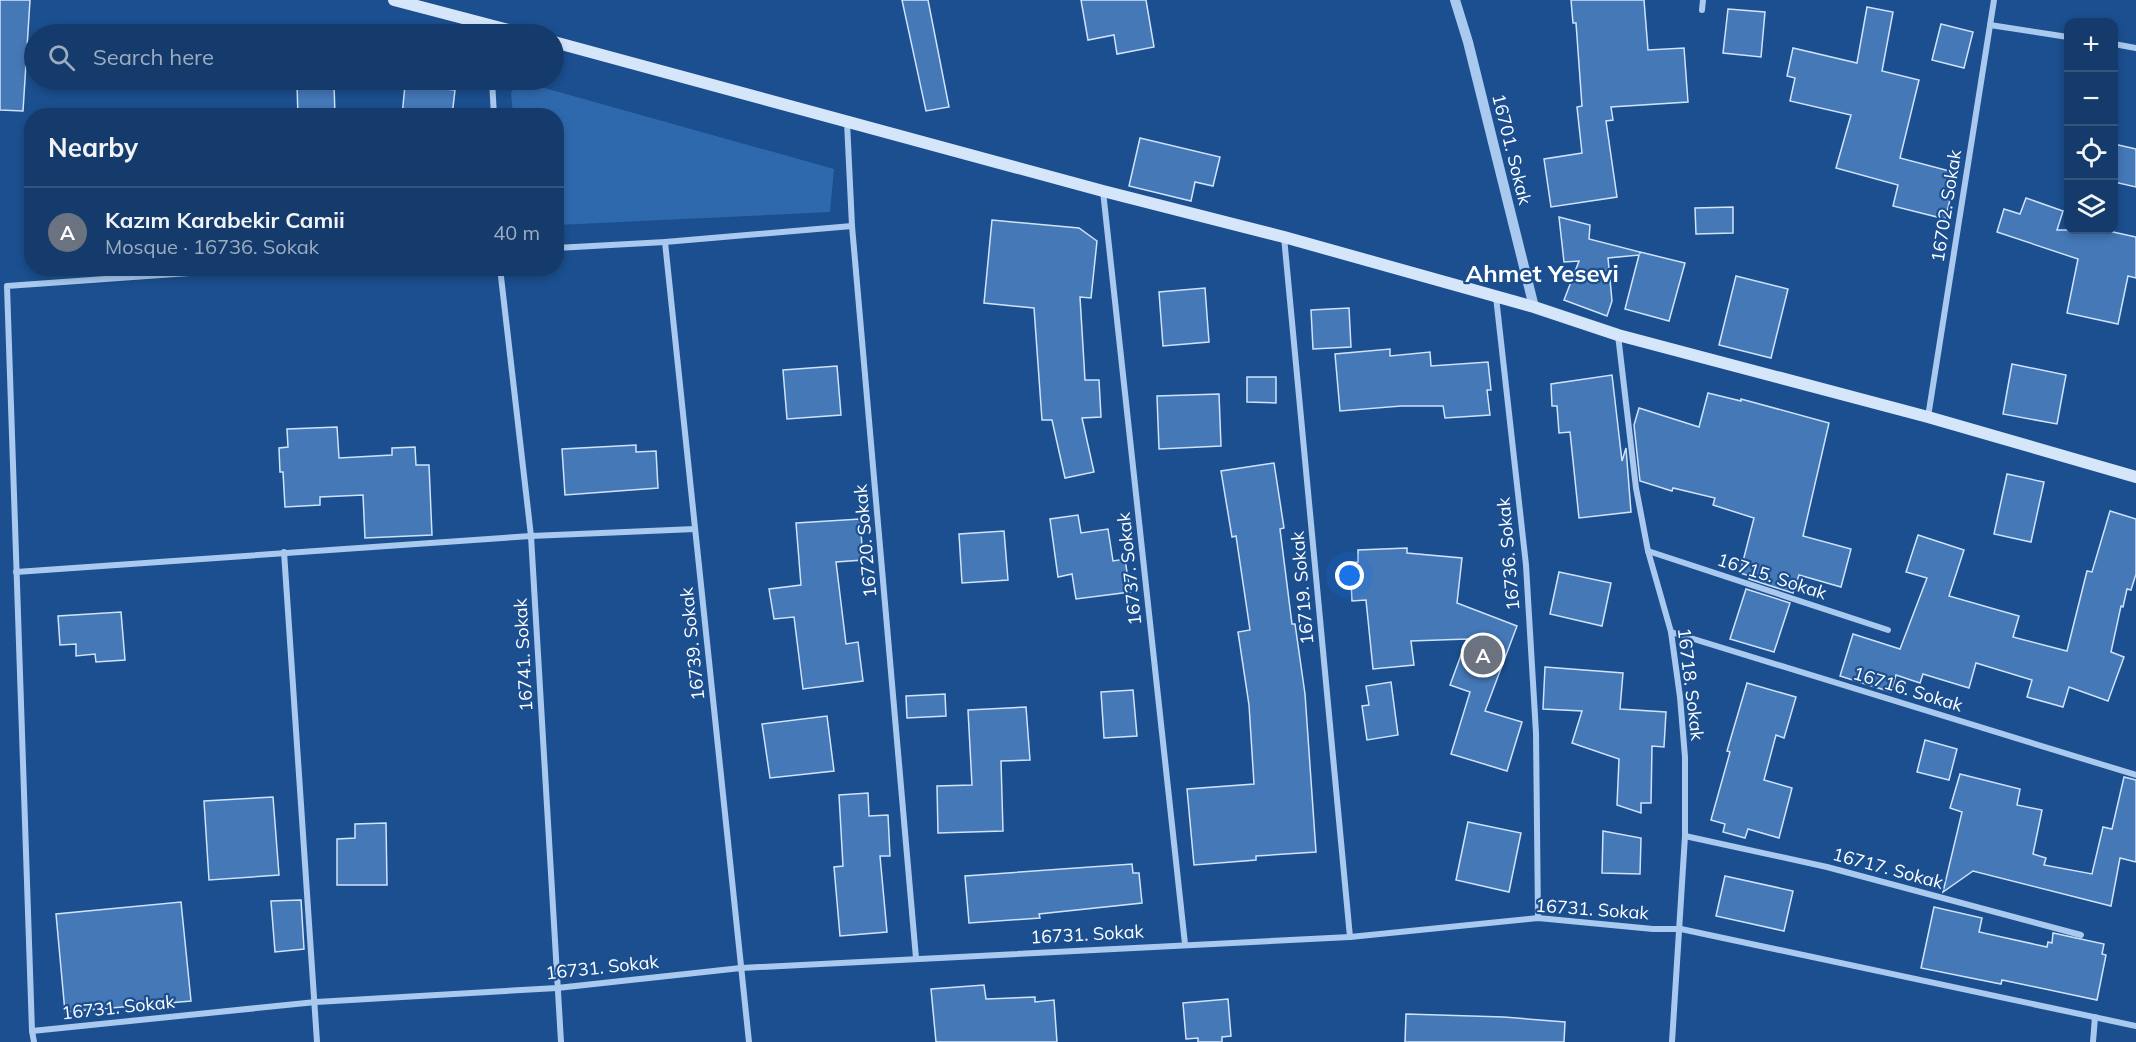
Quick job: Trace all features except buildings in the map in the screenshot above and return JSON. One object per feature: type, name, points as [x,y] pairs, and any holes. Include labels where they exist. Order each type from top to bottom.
[{"type":"main road","points":[[394,0],[471,24]]},
{"type":"main road","points":[[564,45],[1103,191],[1284,237],[1534,307],[1618,335],[1928,417],[2136,477]]},
{"type":"street","name":"16701. Sokak","points":[[1455,0],[1468,42],[1534,307]]},
{"type":"street","points":[[1702,10],[1703,0]]},
{"type":"street","name":"16702. Sokak","points":[[1928,417],[1994,0]]},
{"type":"street","points":[[1990,25],[2064,36]]},
{"type":"street","points":[[2118,46],[2136,48]]},
{"type":"street","points":[[493,90],[494,108]]},
{"type":"street","name":"16720. Sokak","points":[[847,122],[852,226],[916,958]]},
{"type":"street","name":"16737. Sokak","points":[[1103,191],[1185,944]]},
{"type":"street","points":[[564,248],[665,242],[852,226]]},
{"type":"street","name":"16719. Sokak","points":[[1284,237],[1350,937]]},
{"type":"street","name":"16739. Sokak","points":[[665,242],[749,1042]]},
{"type":"street","points":[[34,1042],[7,286],[148,276]]},
{"type":"street","name":"16741. Sokak","points":[[501,276],[531,536],[561,1042]]},
{"type":"street","name":"16736. Sokak","points":[[1496,296],[1526,565],[1536,733],[1538,918]]},
{"type":"street","name":"16718. Sokak","points":[[1618,335],[1636,488],[1648,551],[1671,632],[1685,757],[1686,836],[1672,1042]]},
{"type":"street","points":[[16,572],[531,536],[695,529]]},
{"type":"street","name":"16715. Sokak","points":[[1648,551],[1888,630]]},
{"type":"street","points":[[284,552],[318,1042]]},
{"type":"street","name":"16716. Sokak","points":[[1671,632],[2136,774]]},
{"type":"street","name":"16717. Sokak","points":[[1686,836],[1827,867],[2081,935]]},
{"type":"street","name":"16731. Sokak","points":[[32,1031],[316,1002],[557,988],[741,968],[1350,937],[1538,918],[1653,928],[1681,928],[2136,1026]]},
{"type":"street","points":[[2093,1042],[2096,1017]]},
{"type":"shaded area","points":[[513,90],[552,90],[834,169],[830,212],[564,225],[564,108],[512,108],[511,92]]},
{"type":"place","name":"Kazım Karabekir Camii","points":[[1483,655]]},
{"type":"district","name":"Ahmet Yesevi","points":[[1542,273]]}]
